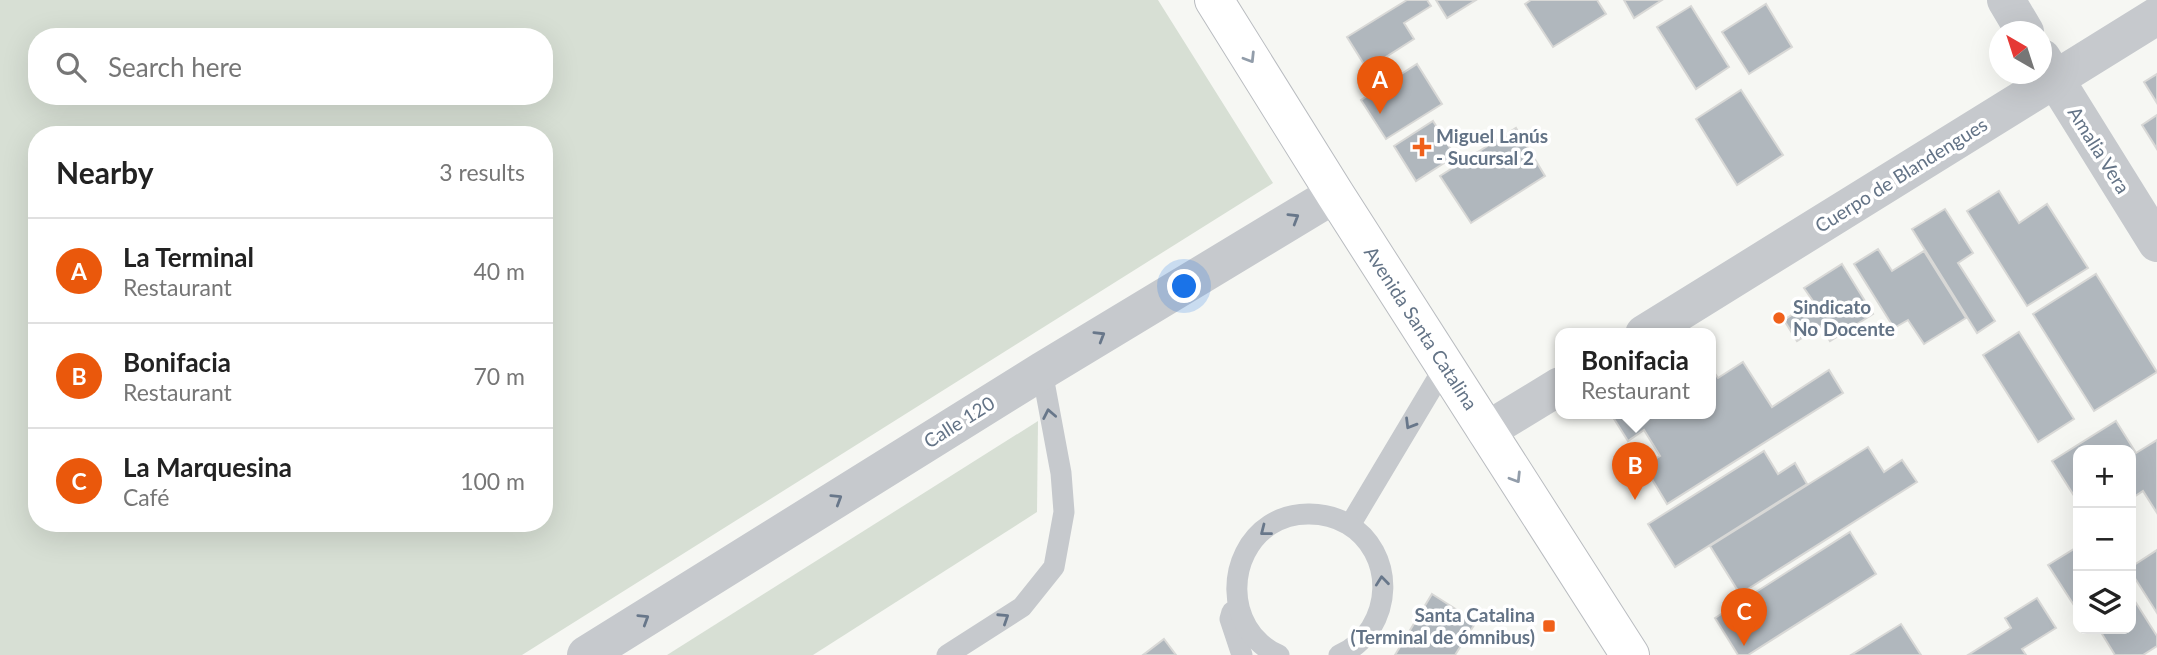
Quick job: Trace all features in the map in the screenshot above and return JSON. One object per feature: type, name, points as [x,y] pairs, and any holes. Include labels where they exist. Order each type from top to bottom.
[{"type":"main road","name":"Avenida Santa Catalina","points":[[1214,0],[1630,655]]},
{"type":"street","points":[[2006,0],[2018,21]]},
{"type":"street","name":"Cuerpo de Blandengues","points":[[2052,67],[2157,16]]},
{"type":"street","name":"Amalia Vera","points":[[2052,75],[2157,243]]},
{"type":"street","name":"Cuerpo de Blandengues","points":[[1653,328],[2025,84]]},
{"type":"street","name":"Calle 120","points":[[586,655],[1041,371],[1335,194]]},
{"type":"street","points":[[1486,431],[1555,389]]},
{"type":"lane","points":[[1350,525],[1445,366]]},
{"type":"lane","points":[[947,655],[1021,607],[1054,567],[1064,512],[1061,473],[1041,371]]},
{"type":"lane","points":[[1242,655],[1230,620],[1239,566],[1249,546],[1264,529],[1284,518],[1307,514],[1329,516],[1350,525],[1369,542],[1380,565],[1384,590],[1379,615],[1366,636],[1346,653],[1339,655]]},
{"type":"lane","points":[[1235,589],[1240,614],[1252,636],[1279,655]]},
{"type":"shaded area","points":[[0,0],[1158,0],[1273,183],[522,655],[0,655]]},
{"type":"shaded area","points":[[1038,421],[1037,512],[813,655],[667,655]]},
{"type":"building","points":[[1407,0],[1427,0],[1431,6],[1404,23],[1414,39],[1367,69],[1347,37]]},
{"type":"building","points":[[1436,0],[1476,0],[1447,18]]},
{"type":"building","points":[[1531,0],[1597,0],[1606,14],[1553,47],[1525,4]]},
{"type":"building","points":[[1624,0],[1662,0],[1634,18]]},
{"type":"building","points":[[1766,4],[1792,47],[1749,74],[1722,32]]},
{"type":"building","points":[[1691,6],[1729,67],[1696,89],[1657,27]]},
{"type":"building","points":[[1417,64],[1442,104],[1386,139],[1361,100]]},
{"type":"building","points":[[2157,74],[2157,103],[2144,82]]},
{"type":"building","points":[[1741,90],[1783,155],[1737,185],[1696,119]]},
{"type":"building","points":[[2157,115],[2157,149],[2142,125]]},
{"type":"building","points":[[1433,121],[1455,156],[1416,181],[1394,146]]},
{"type":"building","points":[[1516,128],[1545,176],[1471,223],[1440,176]]},
{"type":"building","points":[[1999,191],[2019,223],[2047,204],[2088,268],[2027,306],[1967,211]]},
{"type":"building","points":[[1945,209],[1973,253],[1958,263],[1995,321],[1977,333],[1912,229]]},
{"type":"building","points":[[1878,249],[1892,271],[1924,251],[1966,318],[1924,344],[1908,320],[1894,328],[1854,264]]},
{"type":"building","points":[[1842,264],[1873,314],[1830,341],[1821,326],[1797,341],[1784,320],[1813,301],[1804,288]]},
{"type":"building","points":[[2096,274],[2157,372],[2094,411],[2033,314]]},
{"type":"building","points":[[2019,332],[2074,419],[2038,442],[1983,355]]},
{"type":"building","points":[[1743,362],[1772,407],[1829,370],[1843,393],[1667,504],[1644,466],[1660,456],[1644,430],[1628,441],[1614,419],[1716,419],[1716,375],[1718,378]]},
{"type":"building","points":[[2116,421],[2131,445],[2078,445]]},
{"type":"building","points":[[2157,440],[2157,513],[2143,491],[2136,496],[2136,453]]},
{"type":"building","points":[[1868,447],[1884,472],[1902,460],[1917,482],[1740,594],[1710,546]]},
{"type":"building","points":[[2073,448],[2073,494],[2052,461]]},
{"type":"building","points":[[1764,451],[1778,474],[1795,463],[1807,484],[1675,567],[1648,524]]},
{"type":"building","points":[[1850,532],[1876,574],[1748,655],[1738,655],[1715,618]]},
{"type":"building","points":[[2073,550],[2073,604],[2048,565]]},
{"type":"building","points":[[2157,550],[2157,613],[2136,580],[2136,564]]},
{"type":"building","points":[[1432,594],[1476,622],[1455,655],[1395,655]]},
{"type":"building","points":[[2037,598],[2056,628],[2022,649],[2026,655],[1968,655],[2011,628],[2005,618]]},
{"type":"building","points":[[2136,603],[2157,636],[2157,646],[2143,655],[2115,655],[2102,634],[2136,634]]},
{"type":"building","points":[[1901,624],[1921,655],[1851,655]]},
{"type":"building","points":[[1164,639],[1176,655],[1143,655]]},
{"type":"place","name":"La Terminal","points":[[1380,114]]},
{"type":"place","name":"Miguel Lanús - Sucursal 2","points":[[1422,147]]},
{"type":"place","name":"Sindicato No Docente","points":[[1779,318]]},
{"type":"place","name":"Bonifacia","points":[[1635,500]]},
{"type":"place","name":"Santa Catalina (Terminal de ómnibus)","points":[[1549,626]]},
{"type":"place","name":"La Marquesina","points":[[1744,646]]}]
